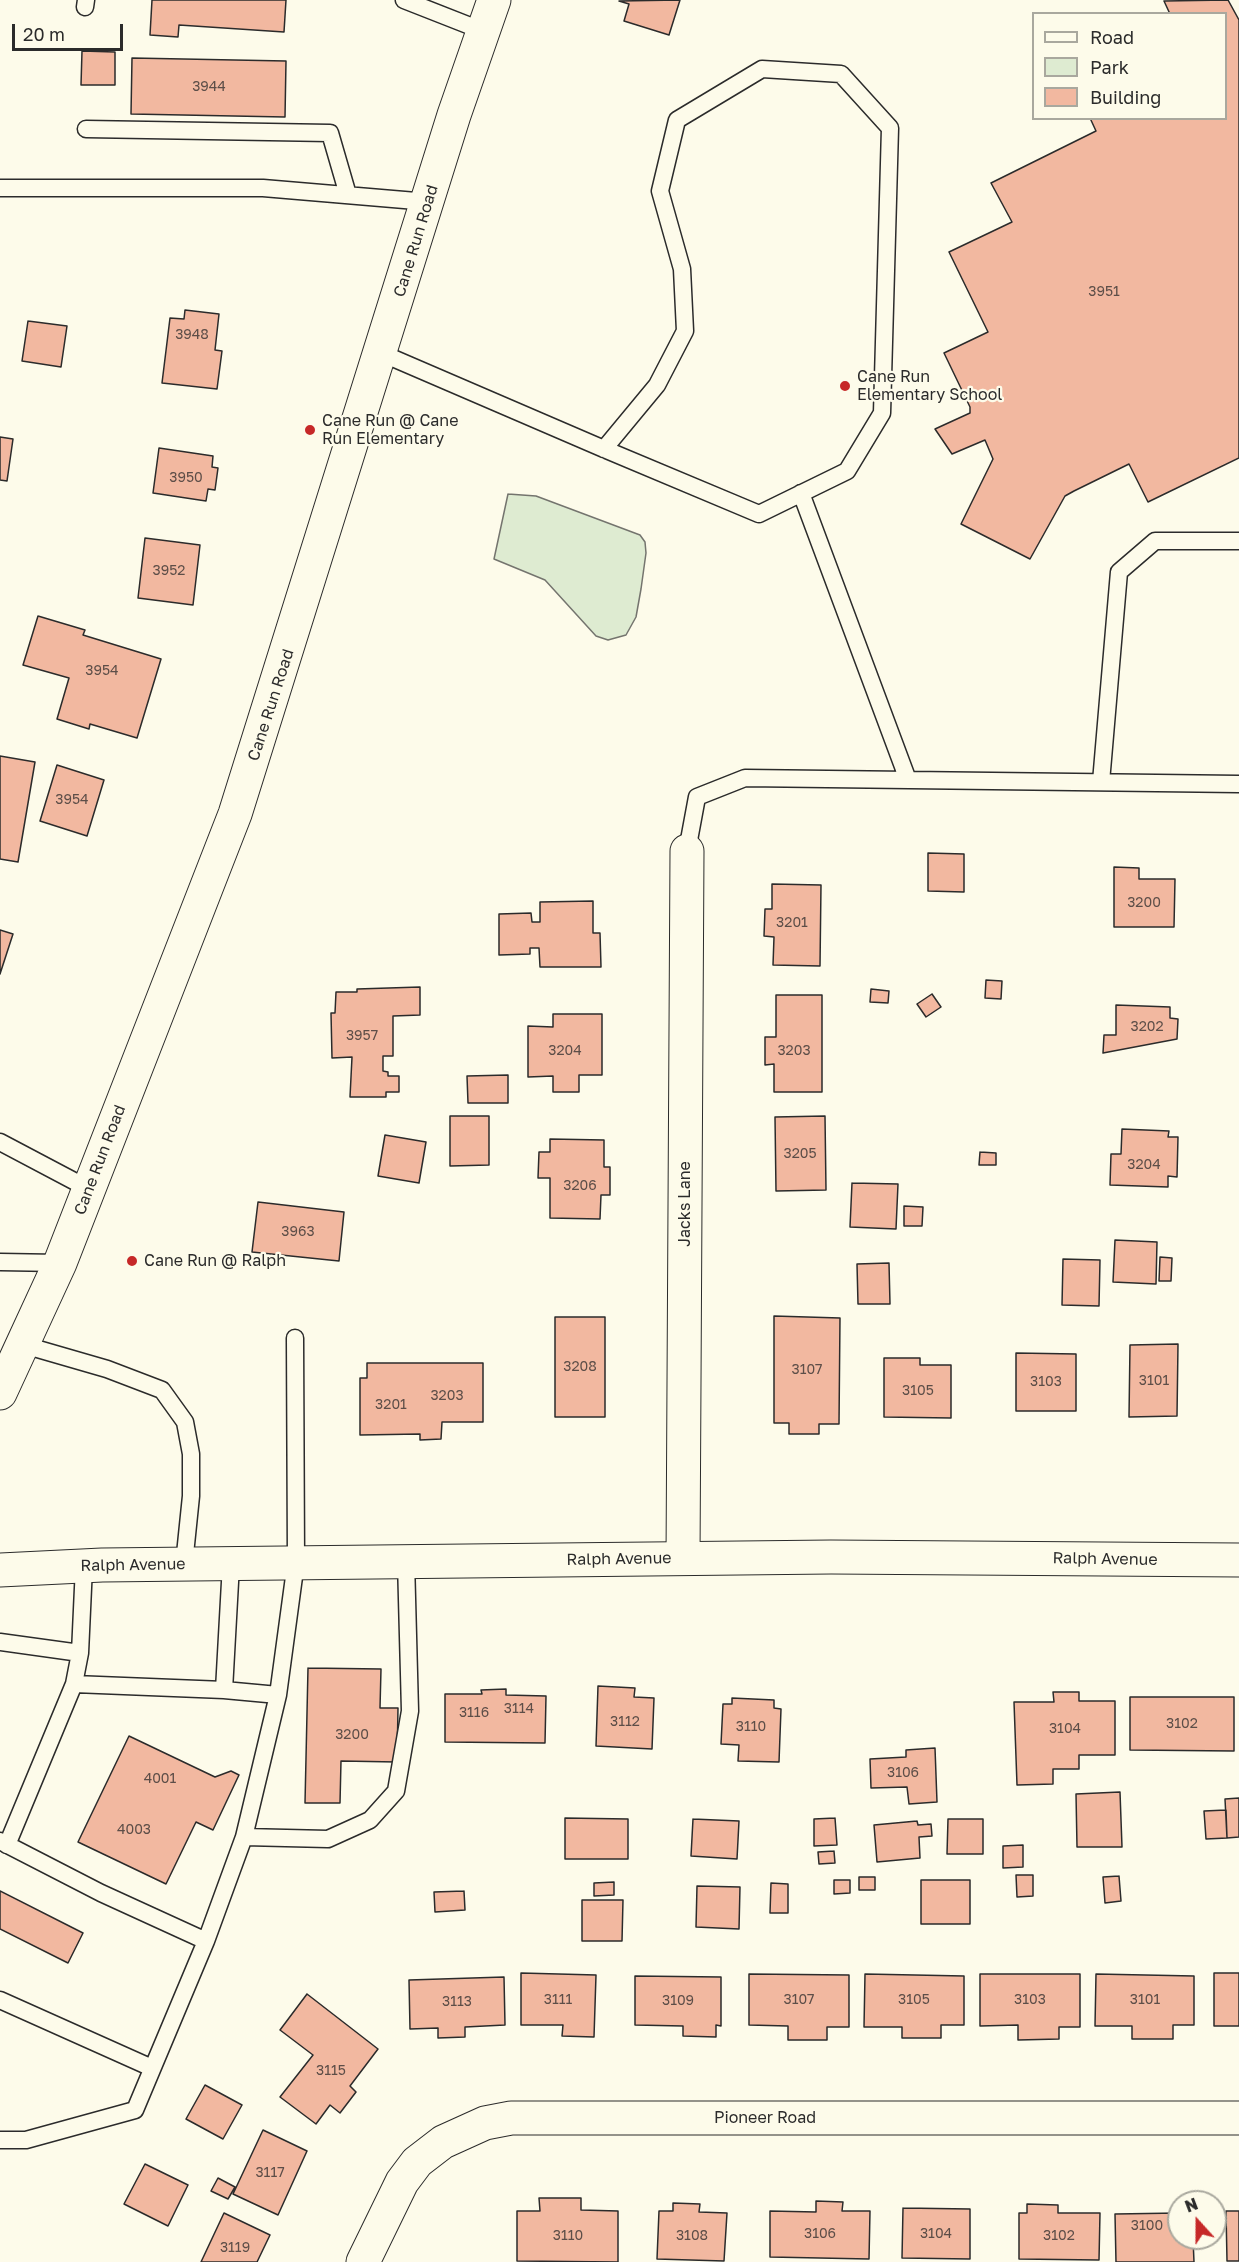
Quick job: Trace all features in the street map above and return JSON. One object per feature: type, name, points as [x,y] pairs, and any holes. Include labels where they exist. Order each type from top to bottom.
[{"type":"street","name":"Cane Run Road","points":[[0,1393],[60,1263],[235,814],[494,0]]},
{"type":"street","name":"Jacks Lane","points":[[683,1558],[687,851]]},
{"type":"street","name":"Ralph Avenue","points":[[0,1570],[296,1562],[683,1558],[1239,1560]]},
{"type":"street","name":"Pioneer Road","points":[[363,2262],[402,2182],[417,2162],[443,2142],[485,2123],[511,2118],[1239,2118]]},
{"type":"lane","points":[[404,0],[483,31]]},
{"type":"lane","points":[[381,353],[604,449],[759,514],[847,471],[882,413],[890,128],[841,74],[762,69],[677,120],[660,191],[681,269],[685,331],[657,385],[604,449]]},
{"type":"lane","points":[[86,129],[330,133],[348,195]]},
{"type":"lane","points":[[0,188],[263,188],[428,202]]},
{"type":"lane","points":[[801,493],[908,780]]},
{"type":"lane","points":[[1101,782],[1119,572],[1155,541],[1239,541]]},
{"type":"lane","points":[[687,851],[697,797],[745,778],[1239,784]]},
{"type":"lane","points":[[0,1142],[88,1189]]},
{"type":"lane","points":[[0,1262],[60,1263]]},
{"type":"lane","points":[[0,2140],[26,2140],[135,2110],[206,1941],[244,1837],[278,1695],[296,1562],[295,1338]]},
{"type":"lane","points":[[24,1345],[107,1369],[162,1390],[185,1422],[191,1454],[191,1496],[183,1564]]},
{"type":"lane","points":[[244,1837],[328,1839],[370,1820],[396,1791],[411,1711],[406,1561]]},
{"type":"lane","points":[[224,1690],[231,1564]]},
{"type":"lane","points":[[84,1566],[80,1653],[74,1684],[4,1843],[101,1893],[206,1941]]},
{"type":"lane","points":[[0,1642],[80,1653]]},
{"type":"lane","points":[[74,1684],[224,1690],[278,1695]]},
{"type":"lane","points":[[0,2000],[152,2068]]},
{"type":"green space","points":[[508,494],[536,496],[640,535],[645,542],[646,553],[641,589],[636,617],[626,635],[608,640],[596,636],[545,580],[494,559]]},
{"type":"building","points":[[152,0],[286,0],[284,32],[179,25],[178,37],[150,35]]},
{"type":"building","points":[[680,0],[669,35],[624,21],[629,4],[619,1]]},
{"type":"building","name":"Cane Run Elementary School","points":[[1228,0],[1239,20],[1239,458],[1148,502],[1129,464],[1065,496],[1030,559],[961,524],[993,459],[985,440],[952,454],[935,429],[970,413],[970,407],[944,353],[988,332],[949,252],[1012,222],[991,183],[1096,131],[1091,120],[1227,120],[1227,12],[1169,12],[1164,1]]},
{"type":"building","points":[[82,51],[115,52],[115,85],[81,85]]},
{"type":"building","points":[[132,58],[286,61],[285,117],[131,114]]},
{"type":"building","points":[[185,310],[219,314],[215,350],[222,351],[217,389],[162,383],[170,318],[184,319]]},
{"type":"building","points":[[28,321],[67,326],[61,367],[22,361]]},
{"type":"building","points":[[0,437],[13,439],[7,481],[0,480]]},
{"type":"building","points":[[159,448],[213,456],[212,467],[218,468],[215,490],[208,489],[206,501],[153,493]]},
{"type":"building","points":[[145,538],[200,545],[193,605],[138,598]]},
{"type":"building","points":[[38,616],[85,630],[83,635],[161,659],[137,738],[90,724],[89,729],[57,719],[69,678],[23,665]]},
{"type":"building","points":[[0,756],[35,762],[18,862],[0,859]]},
{"type":"building","points":[[57,765],[104,780],[87,836],[40,821]]},
{"type":"building","points":[[928,853],[964,854],[964,892],[928,891]]},
{"type":"building","points":[[1114,867],[1139,868],[1139,879],[1175,879],[1174,927],[1114,927]]},
{"type":"building","points":[[772,884],[821,885],[820,966],[773,965],[774,937],[764,936],[765,909],[772,909]]},
{"type":"building","points":[[593,901],[593,933],[600,933],[601,967],[540,967],[539,948],[530,948],[530,954],[499,955],[499,914],[531,913],[532,922],[540,922],[540,902]]},
{"type":"building","points":[[0,930],[13,934],[0,974]]},
{"type":"building","points":[[986,980],[1002,981],[1001,999],[985,998]]},
{"type":"building","points":[[420,987],[420,1015],[393,1016],[393,1056],[383,1056],[383,1071],[388,1072],[388,1076],[399,1076],[399,1092],[386,1092],[386,1097],[350,1097],[352,1057],[332,1058],[331,1013],[335,1013],[336,992]]},
{"type":"building","points":[[871,989],[889,991],[888,1003],[870,1002]]},
{"type":"building","points":[[932,994],[941,1007],[926,1017],[917,1004]]},
{"type":"building","points":[[776,995],[822,995],[822,1092],[774,1092],[774,1064],[765,1065],[765,1037],[776,1037]]},
{"type":"building","points":[[1116,1005],[1170,1007],[1170,1018],[1178,1019],[1177,1039],[1103,1053],[1104,1035],[1116,1035]]},
{"type":"building","points":[[553,1014],[602,1014],[602,1075],[579,1075],[579,1092],[553,1092],[553,1076],[528,1077],[528,1026],[553,1027]]},
{"type":"building","points":[[508,1075],[508,1103],[468,1103],[467,1076]]},
{"type":"building","points":[[450,1116],[489,1116],[489,1165],[450,1166]]},
{"type":"building","points":[[825,1116],[826,1190],[776,1191],[775,1117]]},
{"type":"building","points":[[1122,1129],[1169,1131],[1168,1137],[1178,1137],[1177,1177],[1168,1176],[1168,1187],[1110,1185],[1111,1154],[1121,1154]]},
{"type":"building","points":[[385,1135],[426,1142],[419,1183],[378,1176]]},
{"type":"building","points":[[550,1139],[604,1140],[604,1167],[610,1167],[610,1195],[601,1195],[600,1219],[550,1218],[550,1178],[538,1178],[539,1152],[550,1152]]},
{"type":"building","points":[[980,1152],[996,1153],[996,1165],[979,1165]]},
{"type":"building","points":[[852,1183],[898,1184],[896,1229],[850,1227]]},
{"type":"building","points":[[258,1202],[344,1212],[339,1261],[252,1252]]},
{"type":"building","points":[[904,1206],[923,1207],[922,1226],[904,1226]]},
{"type":"building","points":[[1115,1240],[1157,1242],[1156,1284],[1113,1282]]},
{"type":"building","points":[[1160,1257],[1172,1258],[1171,1281],[1159,1281]]},
{"type":"building","points":[[1063,1259],[1100,1260],[1099,1306],[1062,1305]]},
{"type":"building","points":[[889,1263],[890,1304],[858,1304],[857,1264]]},
{"type":"building","points":[[774,1316],[840,1318],[839,1424],[819,1424],[819,1434],[789,1434],[789,1423],[774,1423]]},
{"type":"building","points":[[555,1317],[605,1317],[605,1417],[555,1417]]},
{"type":"building","points":[[1178,1344],[1177,1416],[1129,1417],[1130,1345]]},
{"type":"building","points":[[1016,1353],[1076,1354],[1076,1411],[1016,1411]]},
{"type":"building","points":[[884,1358],[920,1358],[920,1365],[951,1365],[951,1418],[884,1417]]},
{"type":"building","points":[[367,1363],[483,1363],[483,1422],[442,1422],[441,1439],[420,1440],[420,1434],[360,1435],[360,1378],[367,1378]]},
{"type":"building","points":[[308,1668],[381,1669],[380,1708],[398,1708],[397,1762],[341,1761],[340,1803],[305,1803]]},
{"type":"building","points":[[598,1686],[635,1688],[634,1697],[654,1698],[652,1749],[596,1746]]},
{"type":"building","points":[[506,1689],[506,1695],[546,1696],[545,1743],[445,1742],[445,1694],[482,1694],[481,1690]]},
{"type":"building","points":[[1053,1692],[1079,1692],[1079,1701],[1115,1701],[1115,1755],[1079,1755],[1079,1769],[1053,1769],[1053,1784],[1017,1785],[1014,1702],[1054,1702]]},
{"type":"building","points":[[1130,1697],[1234,1697],[1234,1751],[1130,1750]]},
{"type":"building","points":[[732,1698],[774,1700],[774,1708],[781,1709],[779,1762],[738,1761],[739,1745],[721,1744],[723,1704],[732,1704]]},
{"type":"building","points":[[129,1736],[215,1777],[231,1771],[239,1775],[213,1830],[196,1822],[166,1884],[78,1842]]},
{"type":"building","points":[[935,1748],[937,1802],[909,1804],[907,1787],[871,1788],[870,1759],[906,1757],[906,1750]]},
{"type":"building","points":[[1120,1792],[1122,1847],[1077,1847],[1076,1794]]},
{"type":"building","points":[[1239,1798],[1239,1837],[1227,1838],[1225,1799]]},
{"type":"building","points":[[1226,1810],[1227,1838],[1206,1839],[1204,1811]]},
{"type":"building","points":[[565,1818],[628,1819],[628,1859],[565,1859]]},
{"type":"building","points":[[835,1818],[837,1845],[814,1846],[814,1819]]},
{"type":"building","points":[[693,1819],[739,1821],[737,1859],[691,1856]]},
{"type":"building","points":[[948,1819],[983,1819],[983,1854],[947,1854]]},
{"type":"building","points":[[917,1821],[918,1825],[931,1824],[932,1836],[919,1837],[920,1858],[877,1862],[874,1825]]},
{"type":"building","points":[[1023,1845],[1023,1867],[1003,1868],[1003,1846]]},
{"type":"building","points":[[834,1851],[835,1863],[819,1864],[818,1852]]},
{"type":"building","points":[[1016,1875],[1033,1875],[1033,1896],[1017,1897]]},
{"type":"building","points":[[1119,1876],[1121,1901],[1105,1903],[1103,1877]]},
{"type":"building","points":[[859,1877],[875,1877],[875,1890],[859,1890]]},
{"type":"building","points":[[834,1880],[850,1880],[850,1893],[834,1894]]},
{"type":"building","points":[[921,1880],[970,1880],[970,1924],[921,1924]]},
{"type":"building","points":[[614,1882],[614,1895],[594,1896],[594,1883]]},
{"type":"building","points":[[771,1883],[788,1884],[788,1913],[770,1913]]},
{"type":"building","points":[[697,1886],[740,1887],[739,1929],[696,1927]]},
{"type":"building","points":[[0,1891],[83,1933],[68,1963],[0,1929]]},
{"type":"building","points":[[464,1891],[465,1910],[435,1912],[434,1892]]},
{"type":"building","points":[[582,1900],[623,1900],[622,1941],[582,1941]]},
{"type":"building","points":[[521,1973],[596,1975],[594,2037],[562,2036],[563,2025],[521,2025]]},
{"type":"building","points":[[1214,1973],[1239,1973],[1239,2026],[1214,2026]]},
{"type":"building","points":[[749,1974],[849,1975],[849,2027],[827,2027],[827,2040],[788,2040],[788,2026],[749,2025]]},
{"type":"building","points":[[865,1974],[964,1976],[964,2025],[941,2025],[941,2038],[902,2038],[902,2027],[864,2027]]},
{"type":"building","points":[[980,1974],[1080,1974],[1080,2027],[1059,2027],[1059,2039],[1018,2040],[1018,2025],[980,2026]]},
{"type":"building","points":[[1096,1974],[1194,1976],[1194,2025],[1173,2025],[1173,2039],[1132,2039],[1132,2026],[1095,2026]]},
{"type":"building","points":[[635,1976],[721,1977],[721,2026],[716,2025],[716,2037],[683,2036],[683,2026],[635,2025]]},
{"type":"building","points":[[504,1977],[505,2025],[465,2027],[465,2037],[438,2038],[438,2028],[410,2029],[409,1980]]},
{"type":"building","points":[[307,1994],[378,2049],[350,2086],[356,2092],[340,2113],[330,2105],[316,2124],[280,2097],[313,2055],[280,2030]]},
{"type":"building","points":[[205,2085],[242,2105],[223,2139],[186,2119]]},
{"type":"building","points":[[263,2130],[307,2151],[278,2215],[233,2194]]},
{"type":"building","points":[[145,2164],[188,2185],[168,2226],[124,2204]]},
{"type":"building","points":[[218,2178],[235,2187],[228,2199],[211,2191]]},
{"type":"building","points":[[539,2198],[581,2198],[581,2210],[618,2211],[618,2262],[517,2261],[517,2211],[540,2211]]},
{"type":"building","points":[[816,2201],[843,2202],[842,2211],[870,2211],[869,2259],[770,2257],[770,2211],[816,2212]]},
{"type":"building","points":[[673,2203],[700,2204],[699,2212],[727,2213],[724,2261],[657,2259],[659,2211],[673,2211]]},
{"type":"building","points":[[1027,2204],[1058,2205],[1058,2213],[1100,2213],[1099,2260],[1019,2259],[1019,2213],[1027,2213]]},
{"type":"building","points":[[903,2208],[970,2209],[970,2259],[902,2258]]},
{"type":"building","points":[[1227,2211],[1239,2211],[1239,2261],[1227,2261]]},
{"type":"building","points":[[224,2213],[270,2235],[257,2262],[201,2262]]},
{"type":"building","points":[[1167,2213],[1167,2250],[1194,2250],[1194,2262],[1116,2262],[1115,2214]]},
{"type":"place","name":"Cane Run Elementary School","points":[[845,386]]},
{"type":"place","name":"Cane Run @ Cane Run Elementary","points":[[310,430]]},
{"type":"place","name":"Cane Run @ Ralph","points":[[132,1261]]}]
